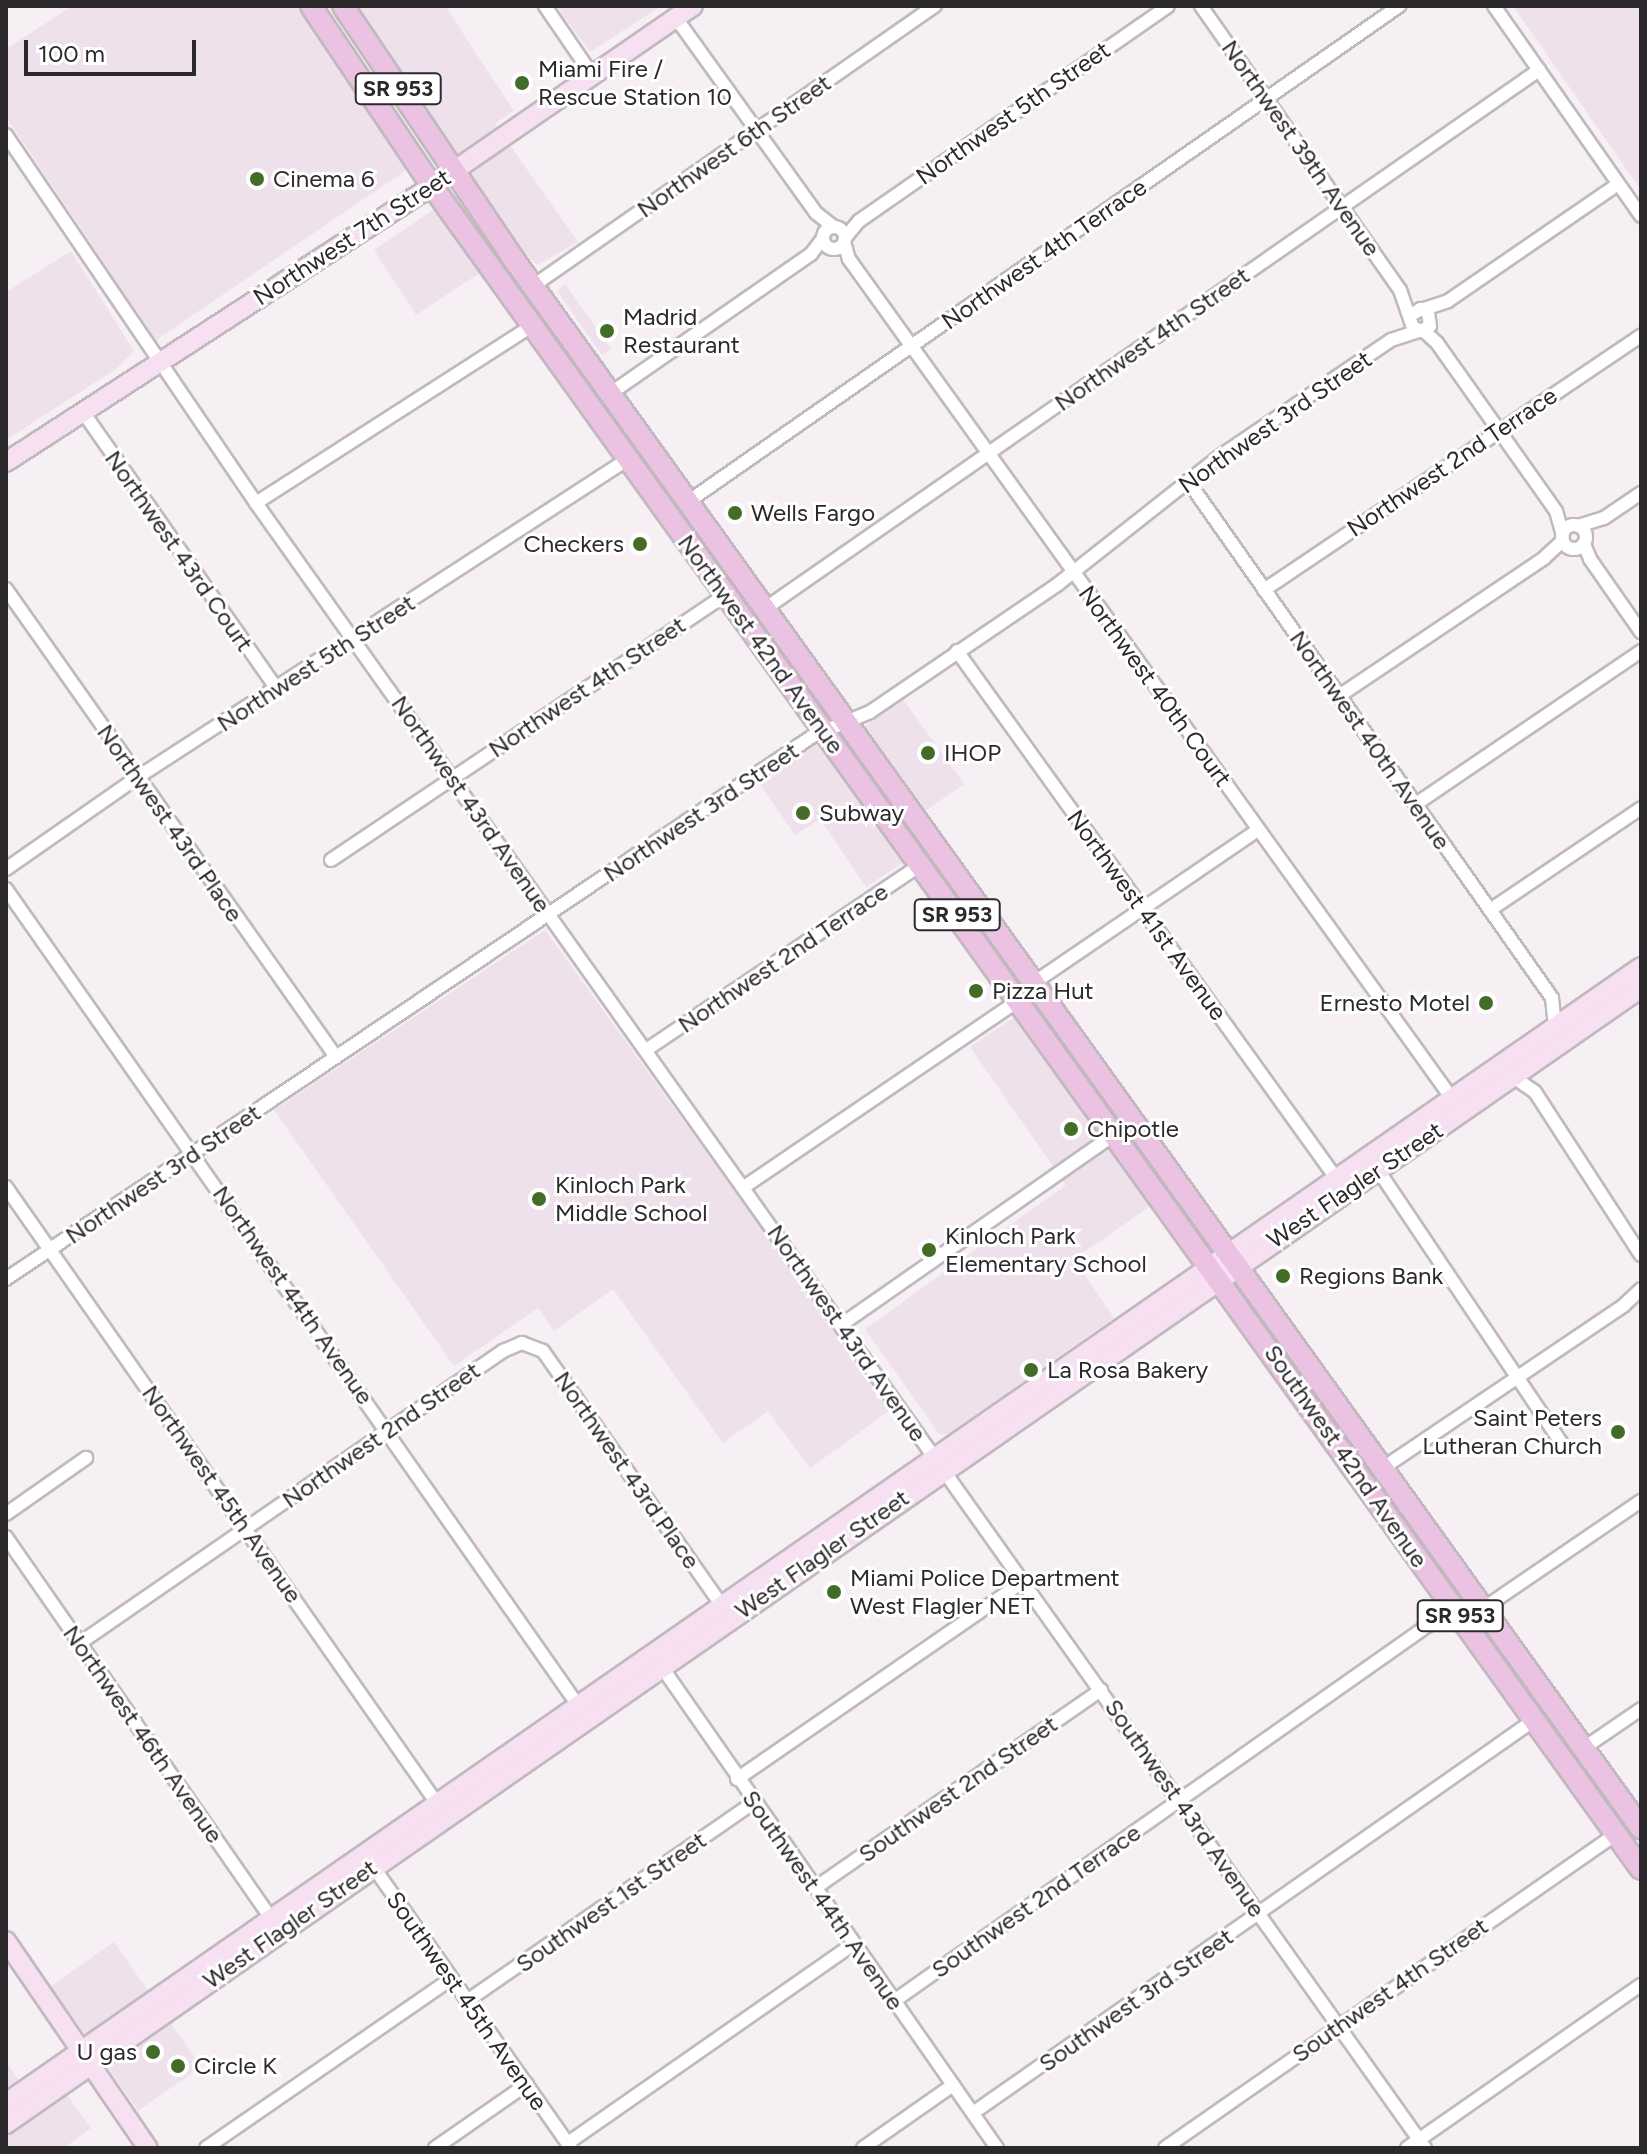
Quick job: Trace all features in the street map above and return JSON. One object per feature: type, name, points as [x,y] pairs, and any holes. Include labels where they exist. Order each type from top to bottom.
[{"type":"main road","name":"Northwest 42nd Avenue","points":[[311,6],[432,186],[532,326],[1214,1270]]},
{"type":"main road","name":"Northwest 42nd Avenue","points":[[343,6],[533,286],[1232,1258]]},
{"type":"main road","name":"Northwest 7th Street","points":[[6,462],[432,186],[693,6]]},
{"type":"main road","points":[[565,372],[591,389],[611,393]]},
{"type":"main road","points":[[628,459],[649,462],[676,483]]},
{"type":"main road","name":"West Flagler Street","points":[[6,2124],[85,2058],[368,1860],[660,1667],[938,1462],[1214,1270],[1378,1170],[1555,1028],[1641,967]]},
{"type":"main road","name":"West Flagler Street","points":[[1232,1258],[1336,1178],[1522,1072],[1641,988]]},
{"type":"main road","points":[[1018,1001],[1037,1002],[1059,1015]]},
{"type":"main road","name":"Southwest 42nd Avenue","points":[[1232,1258],[1641,1828]]},
{"type":"main road","name":"Southwest 42nd Avenue","points":[[1214,1270],[1637,1860]]},
{"type":"main road","points":[[1340,1448],[1367,1468],[1383,1468]]},
{"type":"main road","name":"West Flagler Street","points":[[368,1860],[436,1802],[721,1604],[938,1462]]},
{"type":"main road","points":[[1364,1482],[1382,1485],[1411,1506]]},
{"type":"main road","points":[[1454,1607],[1487,1612]]},
{"type":"main road","points":[[564,1733],[577,1704]]},
{"type":"main road","points":[[6,1941],[148,2148]]},
{"type":"main road","name":"West Flagler Street","points":[[6,2103],[85,2058]]},
{"type":"street","points":[[545,6],[593,76]]},
{"type":"street","name":"Northwest 6th Street","points":[[533,286],[935,6]]},
{"type":"street","name":"Northwest 5th Street","points":[[834,238],[1168,6]]},
{"type":"street","name":"Northwest 39th Avenue","points":[[1201,6],[1556,511],[1573,542]]},
{"type":"street","name":"Northwest 4th Terrace","points":[[689,501],[1399,6]]},
{"type":"street","points":[[1494,6],[1641,216]]},
{"type":"street","name":"Northwest 40th Court","points":[[676,18],[1458,1106]]},
{"type":"street","name":"Northwest 4th Street","points":[[766,608],[1539,70]]},
{"type":"street","name":"Northwest 43rd Avenue","points":[[6,135],[157,362],[256,503],[938,1462]]},
{"type":"street","name":"Northwest 3rd Street","points":[[6,1279],[825,731],[848,722],[1074,572],[1188,481],[1618,184]]},
{"type":"street","points":[[611,393],[834,238]]},
{"type":"street","points":[[256,503],[532,326]]},
{"type":"street","name":"Northwest 2nd Terrace","points":[[1264,590],[1641,336]]},
{"type":"street","name":"Northwest 43rd Court","points":[[83,412],[277,689]]},
{"type":"street","name":"Northwest 5th Street","points":[[6,869],[138,777],[628,459]]},
{"type":"street","name":"Northwest 40th Avenue","points":[[1188,481],[1552,998],[1578,1011]]},
{"type":"street","points":[[1339,696],[1544,558],[1573,542],[1641,493]]},
{"type":"street","name":"Northwest 39th Avenue","points":[[1556,511],[1576,526]]},
{"type":"street","points":[[1573,542],[1576,526],[1604,518]]},
{"type":"street","points":[[1573,542],[1590,559],[1641,632]]},
{"type":"street","name":"Northwest 43rd Place","points":[[6,589],[336,1057]]},
{"type":"street","name":"Northwest 4th Street","points":[[331,860],[725,595]]},
{"type":"street","name":"Northwest 41st Avenue","points":[[957,651],[1336,1178]]},
{"type":"street","points":[[1416,804],[1641,651]]},
{"type":"street","points":[[1490,910],[1641,808]]},
{"type":"street","points":[[1035,982],[1258,830]]},
{"type":"street","name":"Northwest 2nd Terrace","points":[[646,1050],[920,865]]},
{"type":"street","name":"Northwest 44th Avenue","points":[[6,889],[194,1153],[577,1704]]},
{"type":"street","name":"Northwest 40th Avenue","points":[[1552,998],[1555,1028]]},
{"type":"street","points":[[744,1187],[1018,1001]]},
{"type":"street","points":[[1522,1072],[1638,1241],[1641,1255]]},
{"type":"street","points":[[1522,1072],[1535,1092]]},
{"type":"street","points":[[841,1325],[1115,1134]]},
{"type":"street","points":[[1378,1170],[1564,1447]]},
{"type":"street","name":"Northwest 45th Avenue","points":[[6,1187],[436,1802]]},
{"type":"street","points":[[1383,1468],[1623,1306],[1641,1289]]},
{"type":"street","points":[[1623,1306],[1641,1299]]},
{"type":"street","name":"Northwest 43rd Place","points":[[528,1343],[543,1351],[721,1604]]},
{"type":"street","name":"Northwest 2nd Street","points":[[80,1643],[503,1351],[528,1343]]},
{"type":"street","points":[[6,1514],[86,1458]]},
{"type":"street","name":"Southwest 43rd Avenue","points":[[938,1462],[1422,2144]]},
{"type":"street","points":[[1487,1612],[1641,1501]]},
{"type":"street","name":"Northwest 46th Avenue","points":[[6,1537],[275,1924]]},
{"type":"street","points":[[737,1779],[1024,1581]]},
{"type":"street","name":"Southwest 2nd Terrace","points":[[894,2001],[1454,1607]]},
{"type":"street","name":"Southwest 44th Avenue","points":[[657,1648],[660,1667],[997,2148]]},
{"type":"street","name":"Southwest 2nd Street","points":[[815,1888],[1101,1690]]},
{"type":"street","points":[[1584,1748],[1641,1709]]},
{"type":"street","name":"Southwest 3rd Street","points":[[973,2113],[1534,1720]]},
{"type":"street","name":"Southwest 1st Street","points":[[467,2001],[754,1802]]},
{"type":"street","name":"Southwest 4th Street","points":[[1165,2148],[1616,1834]]},
{"type":"street","name":"Southwest 45th Avenue","points":[[368,1860],[570,2145]]},
{"type":"street","points":[[570,2145],[853,1944]]},
{"type":"street","points":[[206,2148],[451,1979]]},
{"type":"street","points":[[1407,2148],[1422,2144],[1641,1985]]},
{"type":"street","points":[[435,2148],[527,2084]]},
{"type":"street","points":[[863,2148],[953,2085]]},
{"type":"shaded area","points":[[72,6],[297,6],[408,169],[156,340],[6,117],[6,49]]},
{"type":"shaded area","points":[[358,6],[445,6],[514,111],[495,124],[578,242],[537,265],[519,247],[416,315],[374,250],[474,182]]},
{"type":"shaded area","points":[[556,6],[661,6],[590,52]]},
{"type":"shaded area","points":[[1513,6],[1641,6],[1641,190],[1538,42]]},
{"type":"shaded area","points":[[71,251],[134,351],[116,369],[6,440],[6,292]]},
{"type":"shaded area","points":[[575,274],[565,284],[611,349],[602,355],[557,291]]},
{"type":"shaded area","points":[[902,698],[964,784],[888,837],[905,861],[866,887],[820,819],[795,835],[760,784],[820,741],[829,753]]},
{"type":"shaded area","name":"Kinloch Park Middle School","points":[[545,930],[892,1409],[810,1468],[768,1411],[723,1443],[613,1289],[554,1331],[538,1308],[454,1366],[274,1110]]},
{"type":"shaded area","points":[[1016,1016],[1152,1205],[1074,1259],[1114,1318],[948,1434],[939,1434],[865,1329],[1066,1185],[970,1047]]},
{"type":"shaded area","points":[[114,1942],[201,2067],[138,2111],[51,1986]]},
{"type":"shaded area","points":[[6,2062],[39,2108],[64,2091],[91,2128],[64,2148],[6,2148]]},
{"type":"place","name":"Miami Fire / Rescue Station 10","points":[[522,83]]},
{"type":"place","name":"Cinema 6","points":[[257,179]]},
{"type":"place","name":"Madrid Restaurant","points":[[607,331]]},
{"type":"place","name":"Wells Fargo","points":[[735,513]]},
{"type":"place","name":"Checkers","points":[[640,544]]},
{"type":"place","name":"IHOP","points":[[928,753]]},
{"type":"place","name":"Subway","points":[[803,813]]},
{"type":"place","name":"Pizza Hut","points":[[976,991]]},
{"type":"place","name":"Ernesto Motel","points":[[1486,1003]]},
{"type":"place","name":"Chipotle","points":[[1071,1129]]},
{"type":"place","name":"Kinloch Park Middle School","points":[[539,1199]]},
{"type":"place","name":"Kinloch Park Elementary School","points":[[929,1250]]},
{"type":"place","name":"Regions Bank","points":[[1283,1276]]},
{"type":"place","name":"La Rosa Bakery","points":[[1031,1370]]},
{"type":"place","name":"Saint Peters Lutheran Church","points":[[1618,1432]]},
{"type":"place","name":"Miami Police Department West Flagler NET","points":[[834,1592]]},
{"type":"place","name":"U gas","points":[[153,2052]]},
{"type":"place","name":"Circle K","points":[[178,2066]]}]
